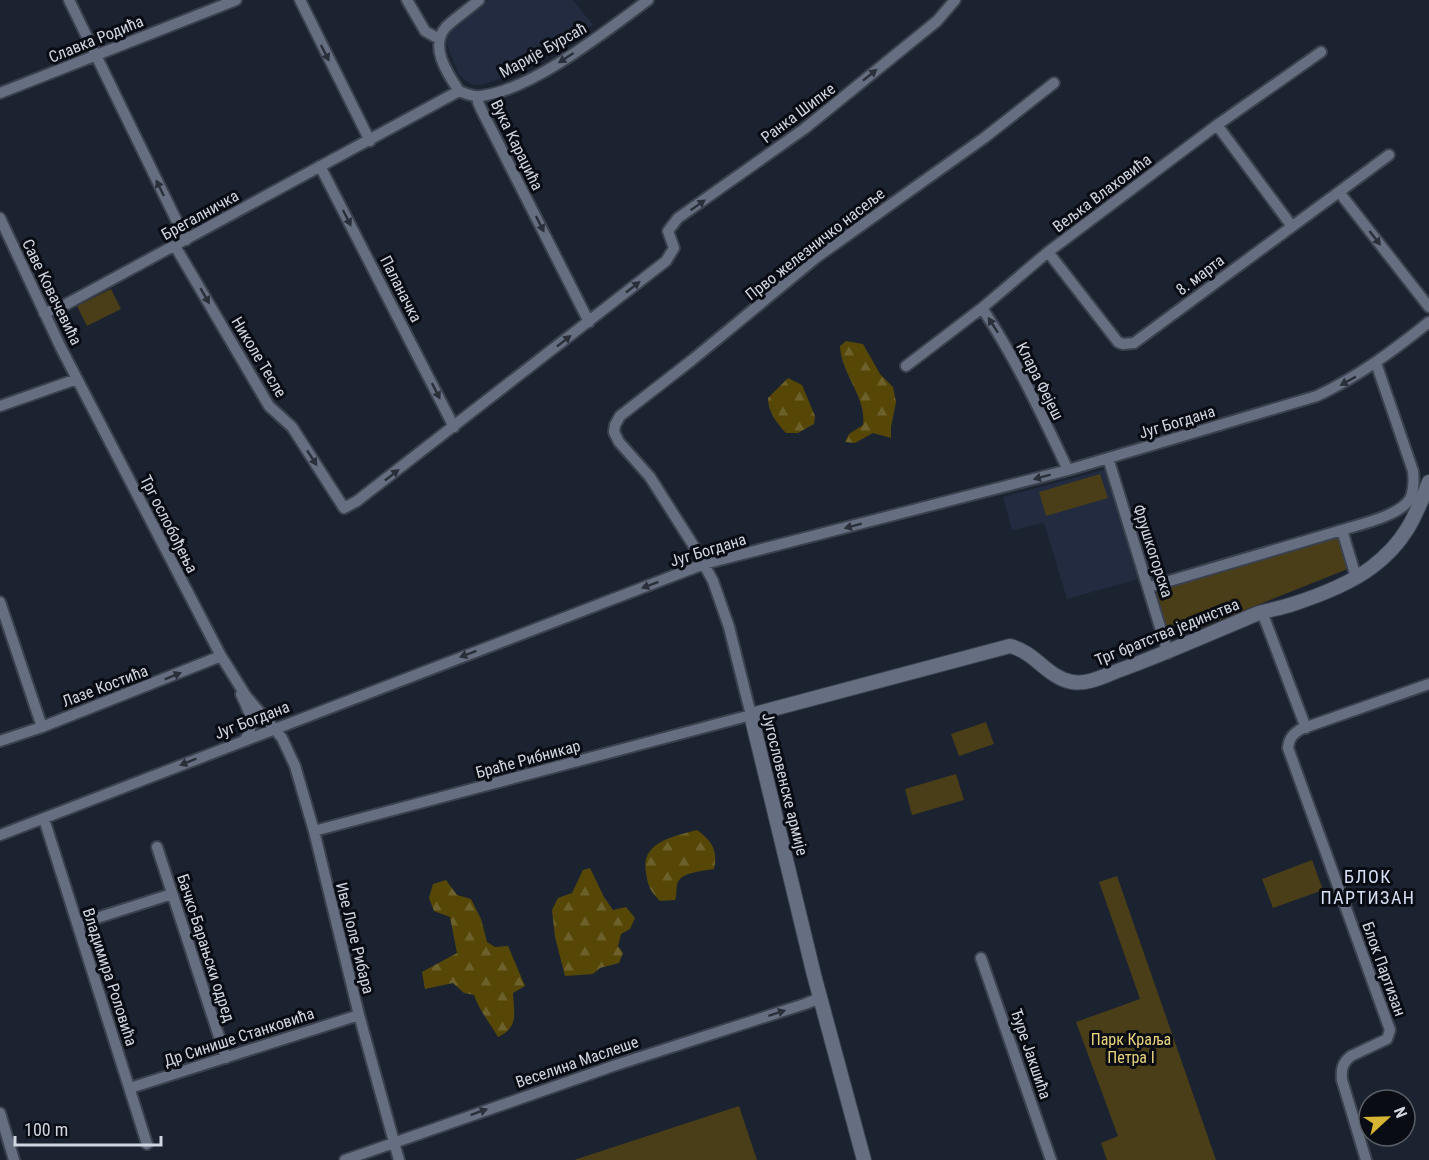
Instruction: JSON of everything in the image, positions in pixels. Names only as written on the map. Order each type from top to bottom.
[{"type":"street","points":[[69,0],[186,240]]},
{"type":"street","name":"Славка Родића","points":[[0,93],[236,0]]},
{"type":"street","points":[[300,0],[370,141]]},
{"type":"street","points":[[407,0],[425,32],[440,39]]},
{"type":"street","points":[[459,91],[440,54],[440,39],[447,26],[479,0]]},
{"type":"street","name":"Марије Бурсаћ","points":[[479,97],[518,85],[558,63],[597,38],[648,0]]},
{"type":"street","name":"Ранка Шипке","points":[[589,322],[666,261],[674,248],[668,231],[678,218],[804,129],[937,21],[955,0]]},
{"type":"street","name":"Вељка Влаховића","points":[[906,366],[982,308],[1048,252],[1216,125],[1321,52]]},
{"type":"street","name":"Прво железничко насеље","points":[[619,441],[614,432],[615,424],[620,416],[825,250],[984,138],[1054,83]]},
{"type":"street","name":"Брегалничка","points":[[44,313],[62,307],[459,91]]},
{"type":"street","name":"Вука Караџића","points":[[459,91],[479,97],[478,102],[481,109],[589,322]]},
{"type":"street","points":[[1216,125],[1291,225]]},
{"type":"street","name":"8. марта","points":[[1048,252],[1119,342],[1129,345],[1389,155]]},
{"type":"street","name":"Паланачка","points":[[320,166],[454,427]]},
{"type":"street","points":[[1339,192],[1429,307]]},
{"type":"street","name":"Саве Ковачевића","points":[[0,218],[77,379]]},
{"type":"street","name":"Николе Тесле","points":[[175,246],[269,406],[292,427],[344,508],[357,501],[454,427]]},
{"type":"street","name":"Клара Фејеш","points":[[982,308],[998,332],[1032,395],[1068,470]]},
{"type":"street","points":[[454,427],[589,322]]},
{"type":"street","name":"Југ Богдана","points":[[0,835],[705,564],[1068,470],[1317,396],[1343,384],[1376,363],[1429,322]]},
{"type":"street","points":[[1149,587],[1342,530],[1394,512],[1402,507],[1410,498],[1414,486],[1413,471],[1376,363]]},
{"type":"street","points":[[0,406],[77,379]]},
{"type":"street","name":"Трг ослобођења","points":[[77,379],[221,656],[237,683],[274,728]]},
{"type":"street","name":"Југословенске армије","points":[[619,441],[650,477],[705,564],[729,627],[820,998],[864,1160]]},
{"type":"street","name":"Фрушкогорска","points":[[1108,458],[1168,652]]},
{"type":"street","name":"Трг братства јединства","points":[[751,715],[1010,646],[1024,651],[1055,675],[1072,682],[1102,677],[1262,612],[1300,602],[1356,577],[1397,545],[1413,523],[1429,482]]},
{"type":"street","points":[[1413,523],[1429,518]]},
{"type":"street","points":[[1342,530],[1356,577]]},
{"type":"street","points":[[0,602],[42,727]]},
{"type":"street","points":[[1262,612],[1306,728],[1429,684]]},
{"type":"street","name":"Лазе Костића","points":[[0,741],[42,727],[221,656]]},
{"type":"street","name":"Трг ослобођења","points":[[237,683],[251,718],[250,733],[245,739]]},
{"type":"street","name":"Браће Рибникар","points":[[314,831],[751,715]]},
{"type":"street","name":"Иве Лоле Рибара","points":[[274,728],[288,748],[296,766],[359,1015],[399,1160]]},
{"type":"street","name":"Блок Партизан","points":[[1306,728],[1295,733],[1288,748],[1390,1030],[1387,1039],[1346,1060],[1341,1072],[1341,1080],[1366,1160]]},
{"type":"street","name":"Владимира Роловића","points":[[44,819],[147,1144]]},
{"type":"street","name":"Бачко-Барањски одред","points":[[157,847],[226,1058]]},
{"type":"street","points":[[78,924],[172,894]]},
{"type":"street","name":"Ђуре Јакшића","points":[[981,958],[1051,1160]]},
{"type":"street","name":"Веселина Маслеше","points":[[345,1160],[605,1068],[820,998]]},
{"type":"street","name":"Др Синише Станковића","points":[[130,1088],[359,1015]]},
{"type":"street","points":[[0,1113],[14,1160]]},
{"type":"shaded area","points":[[488,0],[573,0],[593,25],[501,78],[485,84],[472,85],[459,75],[447,45],[447,38],[450,31]]},
{"type":"shaded area","points":[[1107,469],[1142,578],[1067,599],[1044,523],[1012,530],[1003,497]]},
{"type":"green space","points":[[111,289],[121,309],[87,326],[77,306]]},
{"type":"green space","points":[[846,341],[863,344],[880,374],[893,387],[896,402],[891,438],[873,433],[855,443],[845,442],[849,434],[863,425],[858,395],[841,356],[840,346]]},
{"type":"green space","points":[[788,378],[802,385],[815,416],[814,424],[798,433],[786,433],[773,417],[768,403],[768,398]]},
{"type":"green space","points":[[1100,474],[1108,498],[1046,516],[1039,492]]},
{"type":"green space","points":[[1340,536],[1350,568],[1170,640],[1156,590]]},
{"type":"green space","points":[[986,722],[994,744],[959,756],[951,734]]},
{"type":"green space","points":[[956,774],[964,800],[912,815],[905,789]]},
{"type":"green space","points":[[697,830],[713,846],[714,869],[682,877],[677,885],[675,900],[660,901],[648,881],[646,862],[648,854],[661,842]]},
{"type":"green space","points":[[1312,860],[1323,890],[1273,908],[1262,879]]},
{"type":"green space","points":[[590,868],[613,910],[626,907],[635,918],[630,929],[621,934],[618,946],[623,953],[619,963],[600,968],[593,974],[565,976],[555,937],[552,910],[558,898],[572,893],[583,870]]},
{"type":"green space","name":"Парк Краља Петра I","points":[[1117,876],[1216,1160],[1107,1160],[1101,1143],[1118,1136],[1076,1022],[1140,999],[1099,882]]},
{"type":"green space","points":[[446,880],[457,895],[471,899],[481,919],[487,942],[495,947],[508,946],[525,986],[513,993],[514,1019],[509,1029],[498,1037],[474,995],[464,993],[453,983],[425,989],[422,972],[457,953],[450,917],[434,911],[429,898],[433,884]]},
{"type":"green space","points":[[739,1106],[757,1160],[574,1160]]},
{"type":"district","name":"БЛОК ПАРТИЗАН","points":[[1368,886]]}]
